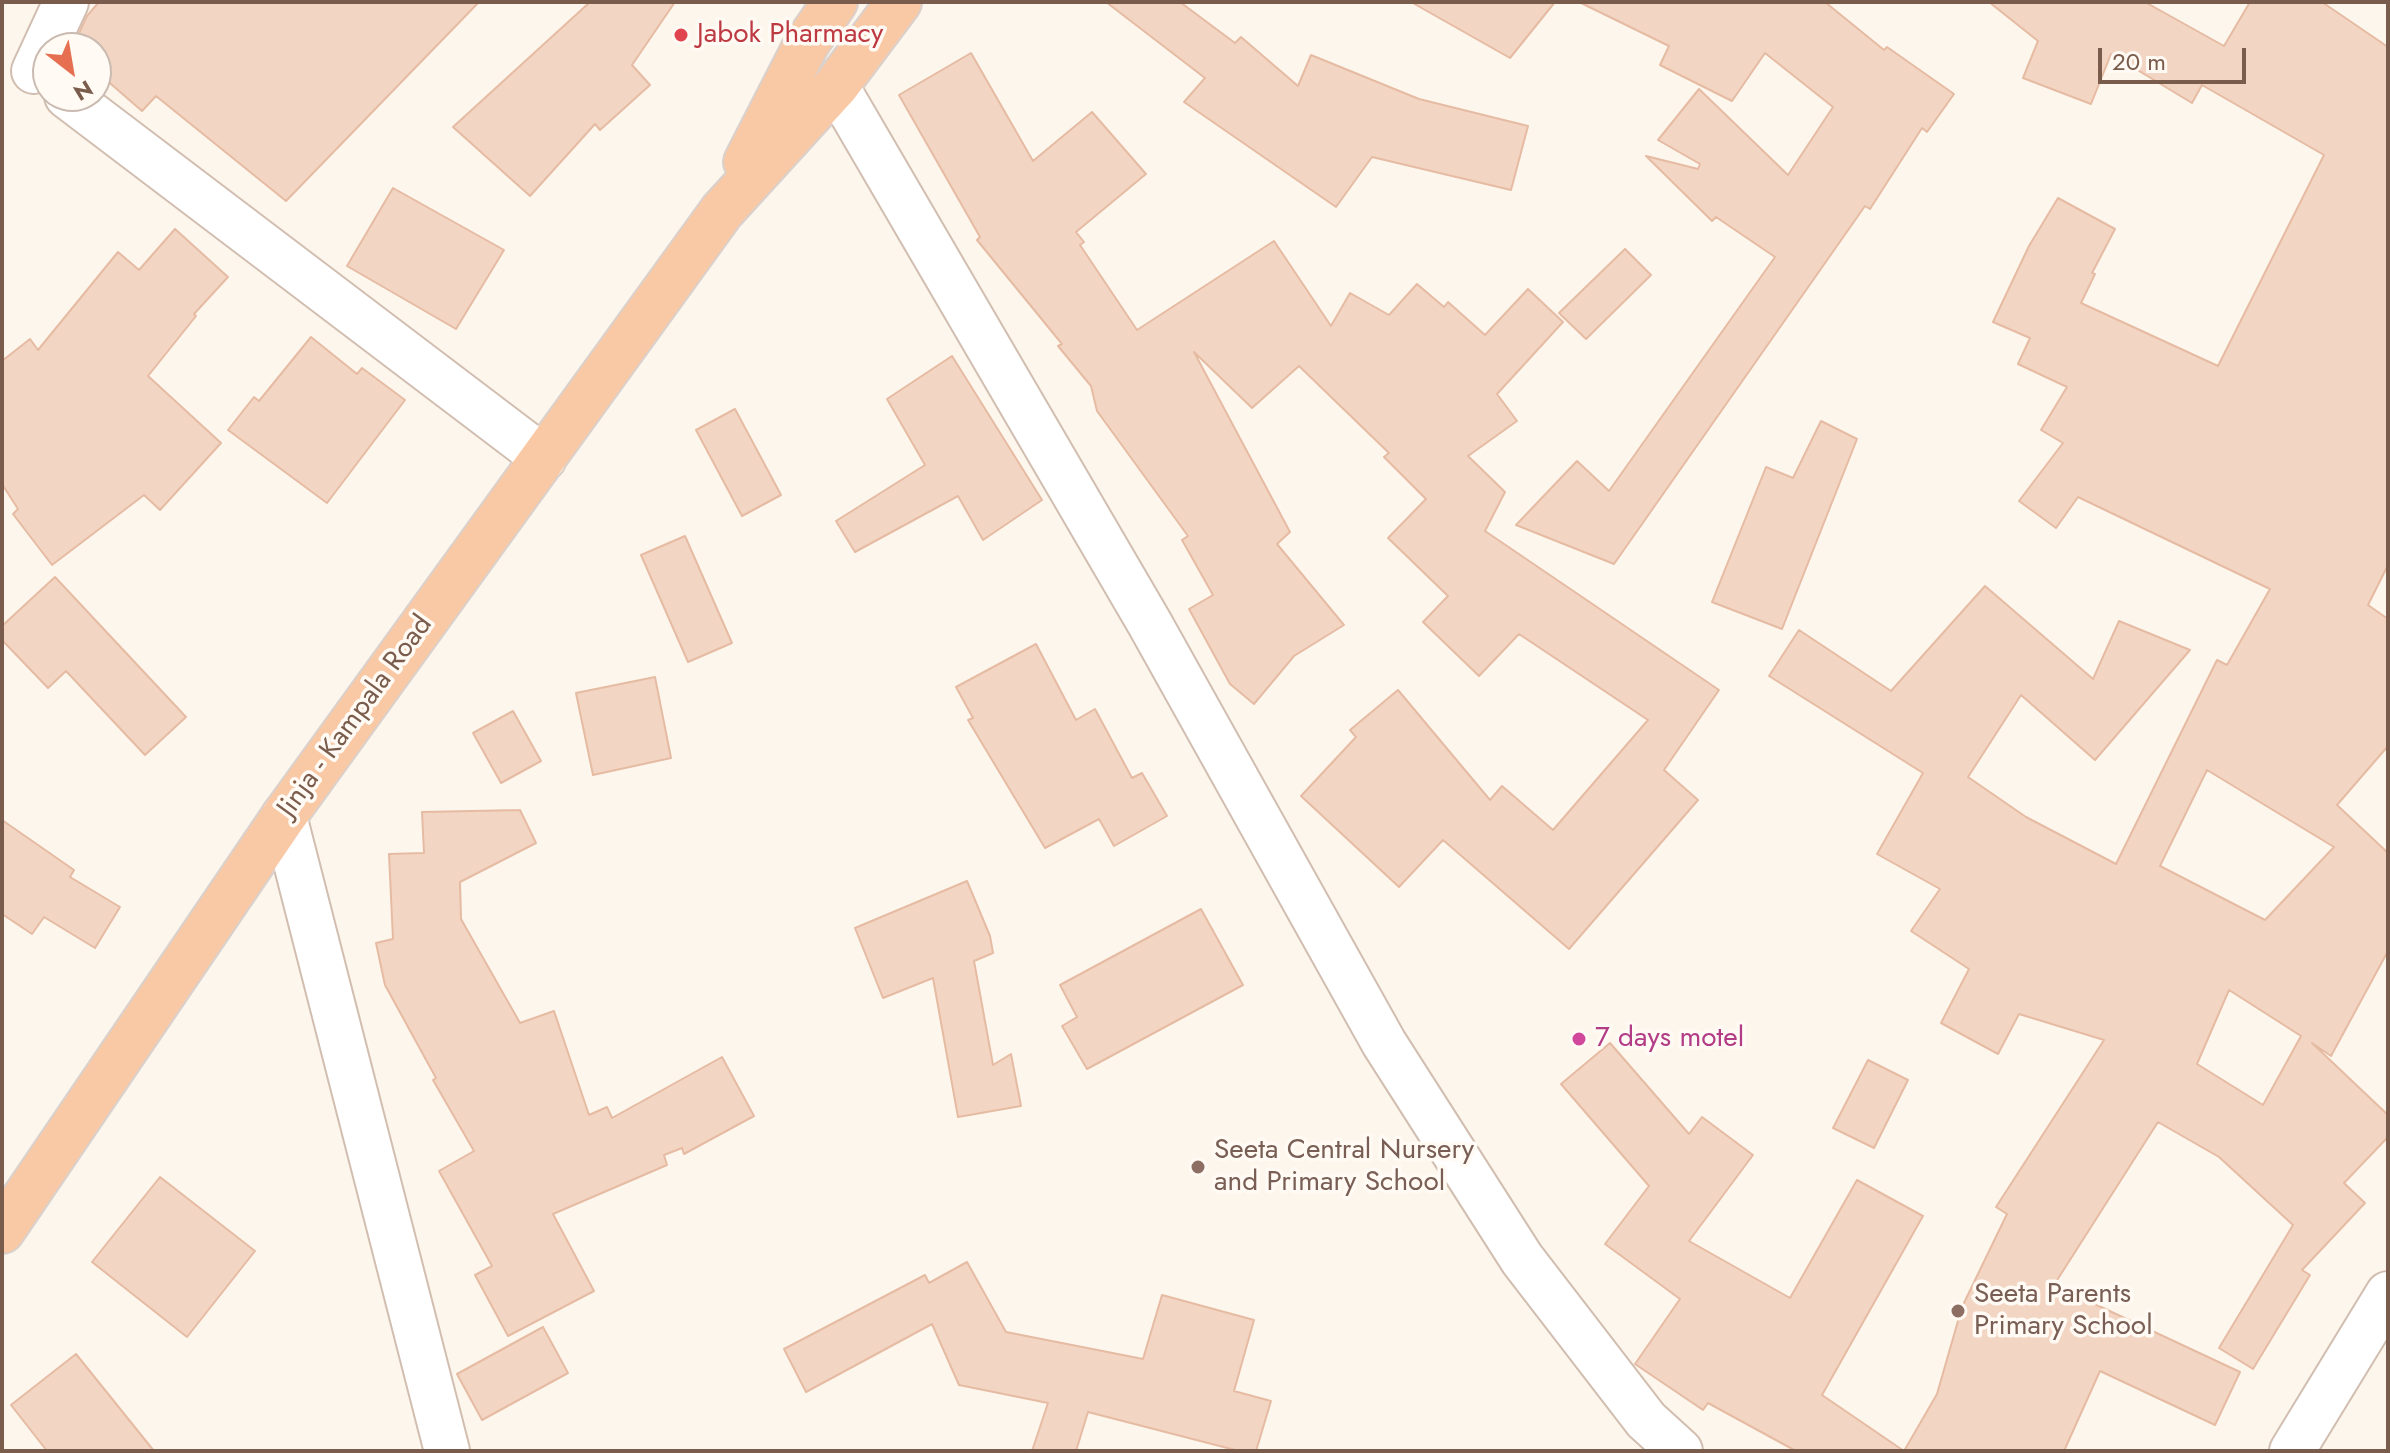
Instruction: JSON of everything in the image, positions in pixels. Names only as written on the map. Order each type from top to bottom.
[{"type":"highway","name":"Jinja - Kampala Road","points":[[722,211],[807,43],[835,2]]},
{"type":"highway","name":"Jinja - Kampala Road","points":[[2,1231],[284,816],[722,211],[836,86],[899,2]]},
{"type":"street","points":[[54,32],[66,2]]},
{"type":"street","points":[[836,86],[1150,624],[1384,1043],[1522,1259],[1646,1420],[1680,1451]]},
{"type":"street","points":[[88,112],[544,458]]},
{"type":"street","points":[[284,816],[447,1451]]},
{"type":"street","points":[[2292,1451],[2388,1294]]},
{"type":"building","points":[[99,2],[479,2],[286,201],[156,96],[142,111],[112,85],[112,32],[80,32],[87,16]]},
{"type":"building","points":[[590,2],[675,2],[632,65],[650,85],[600,130],[595,124],[530,196],[453,127]]},
{"type":"building","points":[[1106,2],[1180,2],[1235,43],[1241,37],[1298,86],[1311,55],[1419,99],[1528,126],[1511,190],[1372,157],[1336,207],[1184,102],[1205,78]]},
{"type":"building","points":[[1411,2],[1555,2],[1510,58]]},
{"type":"building","points":[[1579,2],[1825,2],[1884,50],[1887,47],[1954,94],[1927,132],[1922,128],[1870,209],[1865,206],[1614,564],[1516,525],[1577,461],[1609,491],[1775,257],[1716,217],[1712,221],[1646,156],[1698,169],[1700,164],[1658,140],[1699,89],[1788,175],[1833,107],[1765,53],[1732,101],[1660,65],[1669,46]]},
{"type":"building","points":[[1989,2],[2145,2],[2224,46],[2250,2],[2322,2],[2388,47],[2388,565],[2368,605],[2388,619],[2388,746],[2337,805],[2388,853],[2388,951],[2331,1056],[2312,1043],[2388,1115],[2388,1137],[2344,1183],[2365,1203],[2302,1270],[2310,1275],[2253,1369],[2219,1348],[2293,1225],[2219,1157],[2158,1122],[2054,1285],[2240,1372],[2215,1425],[2100,1371],[2064,1451],[1904,1451],[1937,1394],[1962,1307],[2007,1214],[1996,1207],[2104,1040],[2019,1014],[1998,1054],[1941,1023],[1969,969],[1911,931],[1940,889],[1877,854],[1923,773],[1769,676],[1799,630],[1891,691],[1985,586],[2093,679],[2119,621],[2190,650],[2095,760],[2021,695],[1968,777],[2026,817],[2116,864],[2217,660],[2227,665],[2270,589],[2078,497],[2056,528],[2019,501],[2063,443],[2041,430],[2067,387],[2018,364],[2030,338],[1993,322],[2029,246],[2058,198],[2115,229],[2092,273],[2095,274],[2081,303],[2218,366],[2324,155],[2202,85],[2192,103],[2111,54],[2091,104],[2023,78],[2038,41]],"holes":[[[2207,770],[2334,847],[2265,920],[2160,866]],[[2229,990],[2301,1036],[2263,1105],[2197,1064]]]},
{"type":"building","points":[[971,53],[1033,161],[1092,112],[1146,174],[1076,232],[1084,242],[1080,245],[1137,330],[1274,241],[1331,326],[1350,293],[1389,315],[1417,284],[1444,307],[1448,302],[1485,335],[1528,289],[1563,322],[1497,394],[1517,421],[1468,456],[1505,492],[1485,531],[1719,690],[1664,770],[1698,800],[1569,949],[1443,840],[1399,887],[1301,796],[1356,737],[1350,730],[1398,690],[1490,800],[1502,786],[1553,830],[1648,720],[1519,634],[1479,676],[1423,622],[1448,596],[1388,538],[1426,499],[1384,457],[1389,453],[1299,366],[1252,408],[1194,352],[1290,532],[1277,544],[1344,625],[1294,656],[1254,704],[1230,684],[1189,609],[1213,595],[1182,540],[1188,536],[1097,411],[1091,386],[1058,346],[1062,344],[977,240],[980,237],[899,95]]},
{"type":"building","points":[[393,188],[504,250],[456,329],[347,266]]},
{"type":"building","points":[[175,229],[228,277],[194,314],[196,316],[148,376],[221,443],[160,510],[144,495],[52,565],[13,514],[18,509],[2,484],[2,361],[30,339],[38,350],[118,252],[139,270]]},
{"type":"building","points":[[1625,249],[1651,275],[1586,339],[1559,313]]},
{"type":"building","points":[[311,337],[357,374],[362,368],[405,400],[327,503],[228,430],[254,397],[259,401]]},
{"type":"building","points":[[952,356],[1042,500],[983,540],[958,496],[855,552],[836,521],[925,465],[887,399]]},
{"type":"building","points":[[735,409],[781,495],[742,516],[696,430]]},
{"type":"building","points":[[1821,421],[1857,439],[1782,629],[1712,602],[1766,467],[1793,478]]},
{"type":"building","points":[[685,536],[732,643],[688,662],[641,555]]},
{"type":"building","points":[[55,577],[186,717],[145,755],[66,671],[48,688],[2,640],[2,626]]},
{"type":"building","points":[[1036,644],[1076,720],[1095,709],[1132,778],[1142,773],[1167,816],[1114,846],[1099,819],[1045,848],[968,720],[973,718],[956,687]]},
{"type":"building","points":[[655,677],[671,758],[593,775],[576,693]]},
{"type":"building","points":[[513,711],[541,761],[501,783],[473,733]]},
{"type":"building","points":[[520,810],[536,843],[460,882],[461,919],[520,1023],[554,1011],[589,1115],[607,1107],[612,1118],[722,1057],[754,1116],[684,1154],[682,1148],[664,1155],[667,1165],[553,1214],[594,1291],[508,1336],[475,1275],[492,1266],[439,1171],[474,1151],[433,1080],[436,1078],[385,985],[376,943],[393,939],[389,854],[424,853],[422,812]]},
{"type":"building","points":[[2,820],[74,870],[70,877],[120,907],[95,948],[44,917],[32,934],[2,914]]},
{"type":"building","points":[[967,881],[990,936],[993,953],[974,961],[993,1065],[1011,1054],[1021,1106],[958,1117],[933,978],[883,998],[855,928]]},
{"type":"building","points":[[1201,909],[1243,985],[1087,1069],[1062,1026],[1077,1017],[1060,985]]},
{"type":"building","points":[[1610,1043],[1689,1134],[1702,1117],[1753,1155],[1689,1241],[1790,1298],[1857,1180],[1923,1216],[1822,1395],[1904,1451],[1796,1451],[1708,1403],[1703,1410],[1635,1364],[1680,1299],[1605,1244],[1649,1186],[1561,1084]]},
{"type":"building","points":[[1868,1060],[1908,1080],[1874,1148],[1833,1128]]},
{"type":"building","points":[[160,1177],[255,1251],[187,1337],[92,1262]]},
{"type":"building","points":[[967,1262],[1006,1332],[1143,1359],[1162,1295],[1254,1320],[1234,1391],[1271,1401],[1256,1451],[1239,1451],[1088,1412],[1076,1451],[1032,1451],[1048,1403],[959,1385],[932,1324],[806,1392],[784,1349],[925,1275],[929,1283]]},
{"type":"building","points":[[543,1327],[568,1373],[482,1420],[457,1374]]},
{"type":"building","points":[[76,1354],[154,1451],[47,1451],[11,1405]]},
{"type":"place","name":"Jabok Pharmacy","points":[[681,35]]},
{"type":"place","name":"7 days motel","points":[[1579,1039]]},
{"type":"place","name":"Seeta Central Nursery and Primary School","points":[[1198,1167]]},
{"type":"place","name":"Seeta Parents Primary School","points":[[1958,1311]]}]
